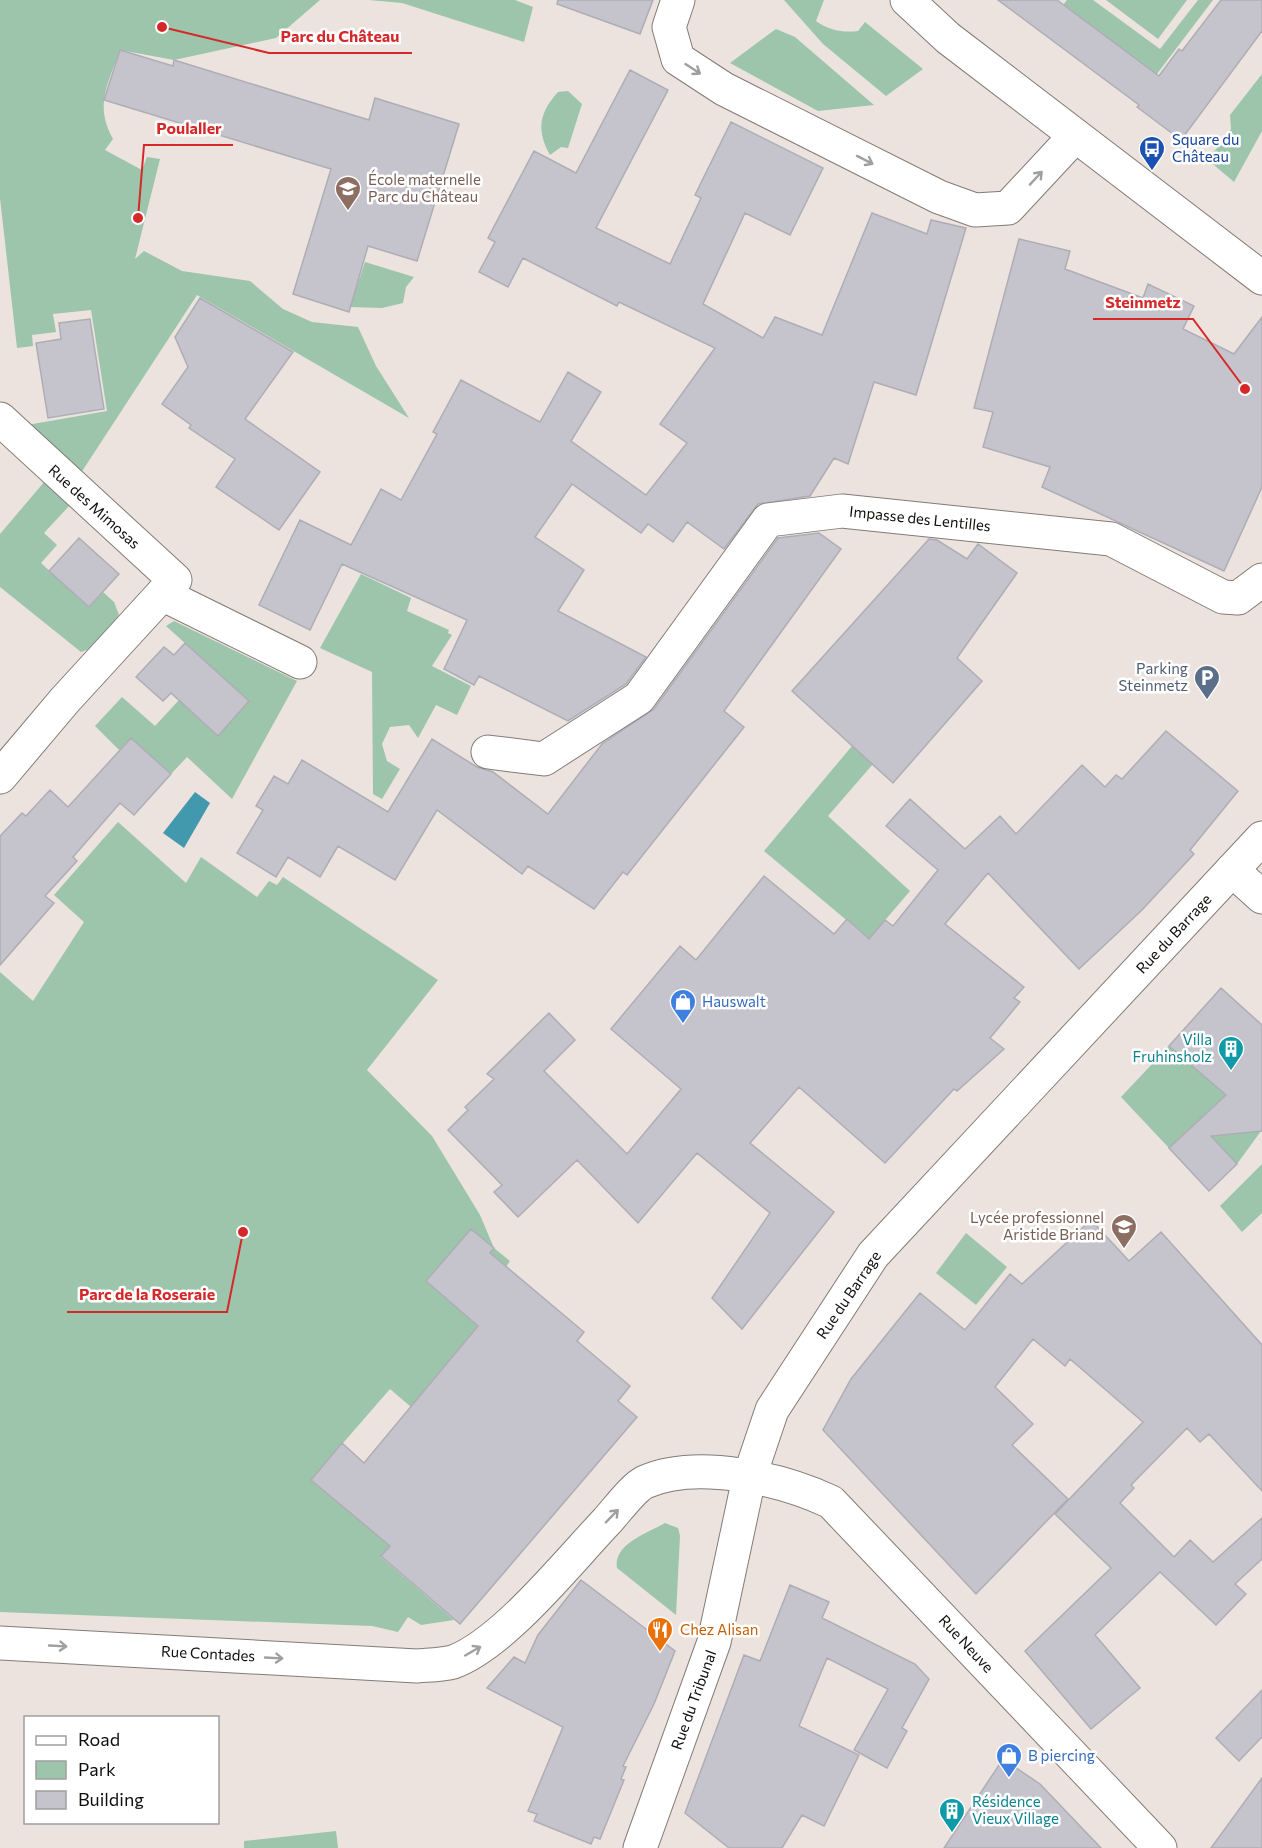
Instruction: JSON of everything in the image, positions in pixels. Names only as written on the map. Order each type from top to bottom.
[{"type":"street","points":[[678,0],[669,27],[678,59],[734,94],[939,197],[975,210],[1008,208],[1075,136]]},
{"type":"street","points":[[907,0],[948,38],[1262,278]]},
{"type":"street","name":"Rue des Mimosas","points":[[0,419],[175,579],[65,700],[0,777]]},
{"type":"street","name":"Impasse des Lentilles","points":[[488,752],[544,759],[639,698],[768,520],[842,511],[1111,539],[1223,597],[1238,598],[1255,588],[1262,580]]},
{"type":"street","points":[[162,594],[300,662]]},
{"type":"street","name":"Rue du Barrage","points":[[749,1478],[772,1410],[873,1255],[1262,837]]},
{"type":"street","points":[[1232,870],[1262,897]]},
{"type":"street","name":"Rue Contades","points":[[0,1644],[417,1666],[451,1662],[475,1651],[503,1630],[644,1482],[694,1471],[749,1478]]},
{"type":"street","name":"Rue du Tribunal","points":[[640,1848],[714,1642],[749,1478]]},
{"type":"street","name":"Rue Neuve","points":[[749,1478],[800,1488],[831,1502],[1160,1848]]},
{"type":"green space","points":[[0,0],[320,0],[276,38],[174,60],[120,50],[105,95],[104,116],[113,139],[105,150],[142,170],[147,157],[160,159],[135,259],[144,251],[182,271],[250,281],[283,309],[312,322],[358,327],[376,366],[409,418],[197,295],[79,476],[27,425],[107,411],[91,310],[53,314],[56,332],[32,335],[33,346],[17,348],[0,198]]},
{"type":"green space","points":[[369,0],[515,0],[533,7],[524,42],[402,3]]},
{"type":"green space","points":[[784,0],[824,0],[816,21],[831,29],[847,32],[858,31],[865,22],[923,69],[886,96],[823,44]]},
{"type":"green space","points":[[1067,0],[1093,0],[1160,49],[1198,0],[1213,0],[1147,87],[1137,60],[1073,12],[1050,22]]},
{"type":"green space","points":[[1106,0],[1187,0],[1158,39]]},
{"type":"green space","points":[[776,29],[795,37],[874,105],[818,111],[730,63]]},
{"type":"green space","points":[[1262,74],[1262,131],[1234,182],[1208,160],[1231,129],[1230,115]]},
{"type":"green space","points":[[568,91],[582,104],[568,148],[561,147],[550,155],[541,130],[543,115],[558,92]]},
{"type":"green space","points":[[365,262],[414,277],[406,287],[403,303],[382,308],[350,307]]},
{"type":"green space","points":[[45,481],[70,505],[44,533],[57,545],[41,563],[89,607],[103,592],[114,602],[119,615],[92,648],[81,652],[0,587],[0,534]]},
{"type":"green space","points":[[361,574],[411,598],[407,611],[449,630],[448,633],[452,635],[432,666],[471,686],[457,715],[436,705],[418,738],[409,725],[390,727],[382,744],[387,761],[400,769],[382,799],[373,794],[372,672],[320,648]]},
{"type":"green space","points":[[174,621],[297,681],[232,799],[187,757],[171,774],[131,738],[119,750],[95,726],[122,697],[155,726],[179,700],[249,701],[166,626]]},
{"type":"green space","points":[[852,746],[873,764],[828,816],[910,891],[869,939],[764,851]]},
{"type":"green space","points":[[118,822],[186,883],[201,857],[257,897],[269,881],[277,885],[283,877],[438,980],[367,1070],[432,1136],[480,1215],[494,1248],[510,1261],[506,1267],[531,1288],[411,1407],[390,1389],[311,1480],[390,1546],[381,1557],[454,1620],[421,1625],[408,1617],[398,1632],[372,1626],[0,1612],[0,972],[33,1001],[84,922],[54,895]]},
{"type":"green space","points":[[1169,1046],[1230,1098],[1250,1132],[1261,1131],[1237,1164],[1197,1122],[1169,1148],[1121,1097]]},
{"type":"green space","points":[[1262,1164],[1262,1213],[1242,1232],[1220,1206]]},
{"type":"green space","points":[[966,1233],[1007,1267],[976,1305],[936,1273]]},
{"type":"green space","points":[[665,1523],[678,1528],[680,1536],[676,1615],[617,1568],[620,1552],[626,1546],[641,1535]]},
{"type":"green space","points":[[336,1831],[338,1848],[244,1848],[244,1841]]},
{"type":"water","points":[[195,792],[210,803],[184,848],[163,833]]},
{"type":"building","points":[[558,0],[653,0],[640,34],[557,4]]},
{"type":"building","points":[[998,0],[1057,0],[1159,76],[1179,49],[1182,51],[1221,0],[1262,0],[1262,31],[1181,140],[1137,107],[1139,105]]},
{"type":"building","points":[[120,50],[173,66],[174,60],[369,120],[375,98],[459,124],[417,261],[368,246],[349,312],[293,294],[331,169],[104,100]]},
{"type":"building","points":[[630,70],[668,90],[596,228],[670,264],[701,198],[695,195],[731,122],[823,168],[790,235],[745,213],[703,304],[763,338],[775,317],[822,335],[872,213],[927,234],[931,220],[966,228],[916,395],[874,382],[848,464],[834,458],[810,496],[758,504],[724,549],[687,522],[673,542],[648,524],[641,533],[572,484],[535,537],[584,570],[558,611],[646,657],[626,684],[568,721],[479,676],[474,685],[444,669],[467,620],[342,564],[310,630],[259,605],[300,520],[351,545],[381,489],[401,500],[437,434],[433,432],[461,380],[540,422],[568,372],[601,392],[571,441],[646,495],[687,443],[660,424],[715,348],[619,302],[617,306],[523,258],[508,287],[479,272],[495,242],[488,238],[534,151],[576,173]]},
{"type":"building","points":[[1019,239],[1070,251],[1065,269],[1143,298],[1148,284],[1194,306],[1183,329],[1234,354],[1262,317],[1262,487],[1224,571],[1042,487],[1050,467],[983,447],[993,412],[974,408]]},
{"type":"building","points":[[200,298],[293,352],[245,419],[320,472],[279,530],[216,487],[235,459],[189,428],[191,425],[162,404],[188,367],[175,337]]},
{"type":"building","points":[[90,319],[104,409],[48,418],[36,343],[61,339],[59,323]]},
{"type":"building","points":[[819,533],[841,549],[724,711],[744,727],[627,875],[623,872],[594,909],[528,866],[522,874],[437,810],[395,880],[338,846],[320,877],[288,857],[276,877],[237,853],[263,810],[256,806],[274,776],[288,784],[302,760],[388,812],[432,739],[477,767],[493,772],[548,814],[602,744],[654,709],[778,538]]},
{"type":"building","points":[[79,538],[119,574],[89,607],[49,571]]},
{"type":"building","points":[[929,539],[937,540],[967,559],[978,544],[1017,573],[957,658],[982,681],[893,783],[792,691]]},
{"type":"building","points":[[185,643],[249,701],[218,736],[171,693],[163,701],[136,677],[164,647],[174,655]]},
{"type":"building","points":[[1166,731],[1238,791],[1190,850],[1194,854],[1142,910],[1079,969],[988,873],[945,924],[1024,987],[1014,998],[1020,1002],[990,1038],[1004,1049],[957,1091],[954,1089],[885,1163],[799,1087],[750,1143],[834,1212],[742,1329],[712,1298],[770,1213],[697,1153],[638,1223],[577,1160],[518,1217],[494,1192],[502,1185],[448,1130],[468,1110],[465,1107],[494,1079],[487,1074],[549,1013],[575,1040],[544,1071],[627,1154],[681,1089],[611,1029],[680,946],[696,960],[764,876],[834,934],[847,919],[869,939],[885,920],[893,926],[938,870],[886,826],[910,799],[965,849],[1000,816],[1016,834],[1082,765],[1105,787],[1116,775],[1122,779]]},
{"type":"building","points":[[131,738],[171,774],[134,815],[120,803],[73,857],[77,861],[45,896],[54,903],[0,965],[0,836],[22,813],[26,816],[50,790],[68,807]]},
{"type":"building","name":"Villa Fruhinsholz","points":[[1221,988],[1262,1025],[1262,1131],[1211,1136],[1237,1164],[1209,1191],[1169,1148],[1226,1095],[1169,1046]]},
{"type":"building","points":[[1091,1220],[1129,1261],[1161,1232],[1262,1345],[1262,1491],[1209,1434],[1200,1442],[1187,1428],[1131,1485],[1134,1488],[1120,1503],[1174,1557],[1190,1540],[1213,1562],[1262,1518],[1262,1559],[1235,1584],[1246,1594],[1216,1625],[1160,1572],[1095,1635],[1140,1688],[1091,1729],[1025,1651],[1111,1568],[1055,1514],[1143,1422],[1070,1359],[1065,1366],[1033,1339],[995,1387],[1033,1424],[1012,1445],[1068,1499],[976,1594],[823,1430],[851,1379],[920,1293],[965,1330],[1010,1274],[1022,1284]]},
{"type":"building","points":[[471,1229],[494,1248],[490,1253],[584,1332],[577,1341],[630,1386],[618,1401],[637,1417],[460,1624],[381,1556],[390,1546],[311,1480],[342,1443],[364,1463],[478,1326],[426,1281]]},
{"type":"building","points":[[581,1580],[675,1651],[654,1704],[623,1766],[626,1767],[621,1779],[624,1780],[600,1839],[594,1837],[591,1844],[534,1821],[537,1814],[528,1811],[563,1727],[487,1688],[514,1657],[525,1663],[538,1635]]},
{"type":"building","points":[[790,1585],[829,1602],[822,1618],[915,1664],[929,1679],[902,1728],[907,1731],[887,1768],[854,1750],[888,1689],[827,1658],[799,1726],[859,1755],[824,1826],[802,1815],[782,1848],[729,1848],[685,1813],[744,1655],[760,1661]]},
{"type":"building","points":[[1262,1690],[1262,1737],[1239,1761],[1216,1738]]},
{"type":"building","points":[[1003,1759],[1040,1784],[1101,1848],[944,1848]]},
{"type":"building","points":[[1262,1778],[1262,1848],[1211,1848]]},
{"type":"place","name":"Parc du Château","points":[[162,27]]},
{"type":"place","name":"Square du Château","points":[[1152,172]]},
{"type":"place","name":"École maternelle Parc du Château","points":[[348,212]]},
{"type":"place","name":"Poulaller","points":[[138,218]]},
{"type":"place","name":"Steinmetz","points":[[1245,389]]},
{"type":"place","name":"Parking Steinmetz","points":[[1207,701]]},
{"type":"place","name":"Hauswalt","points":[[683,1025]]},
{"type":"place","name":"Villa Fruhinsholz","points":[[1231,1072]]},
{"type":"place","name":"Parc de la Roseraie","points":[[243,1232]]},
{"type":"place","name":"Lycée professionnel Aristide Briand","points":[[1124,1250]]},
{"type":"place","name":"Chez Alisan","points":[[660,1653]]},
{"type":"place","name":"B piercing","points":[[1009,1779]]},
{"type":"place","name":"Résidence Vieux Village","points":[[952,1834]]}]
